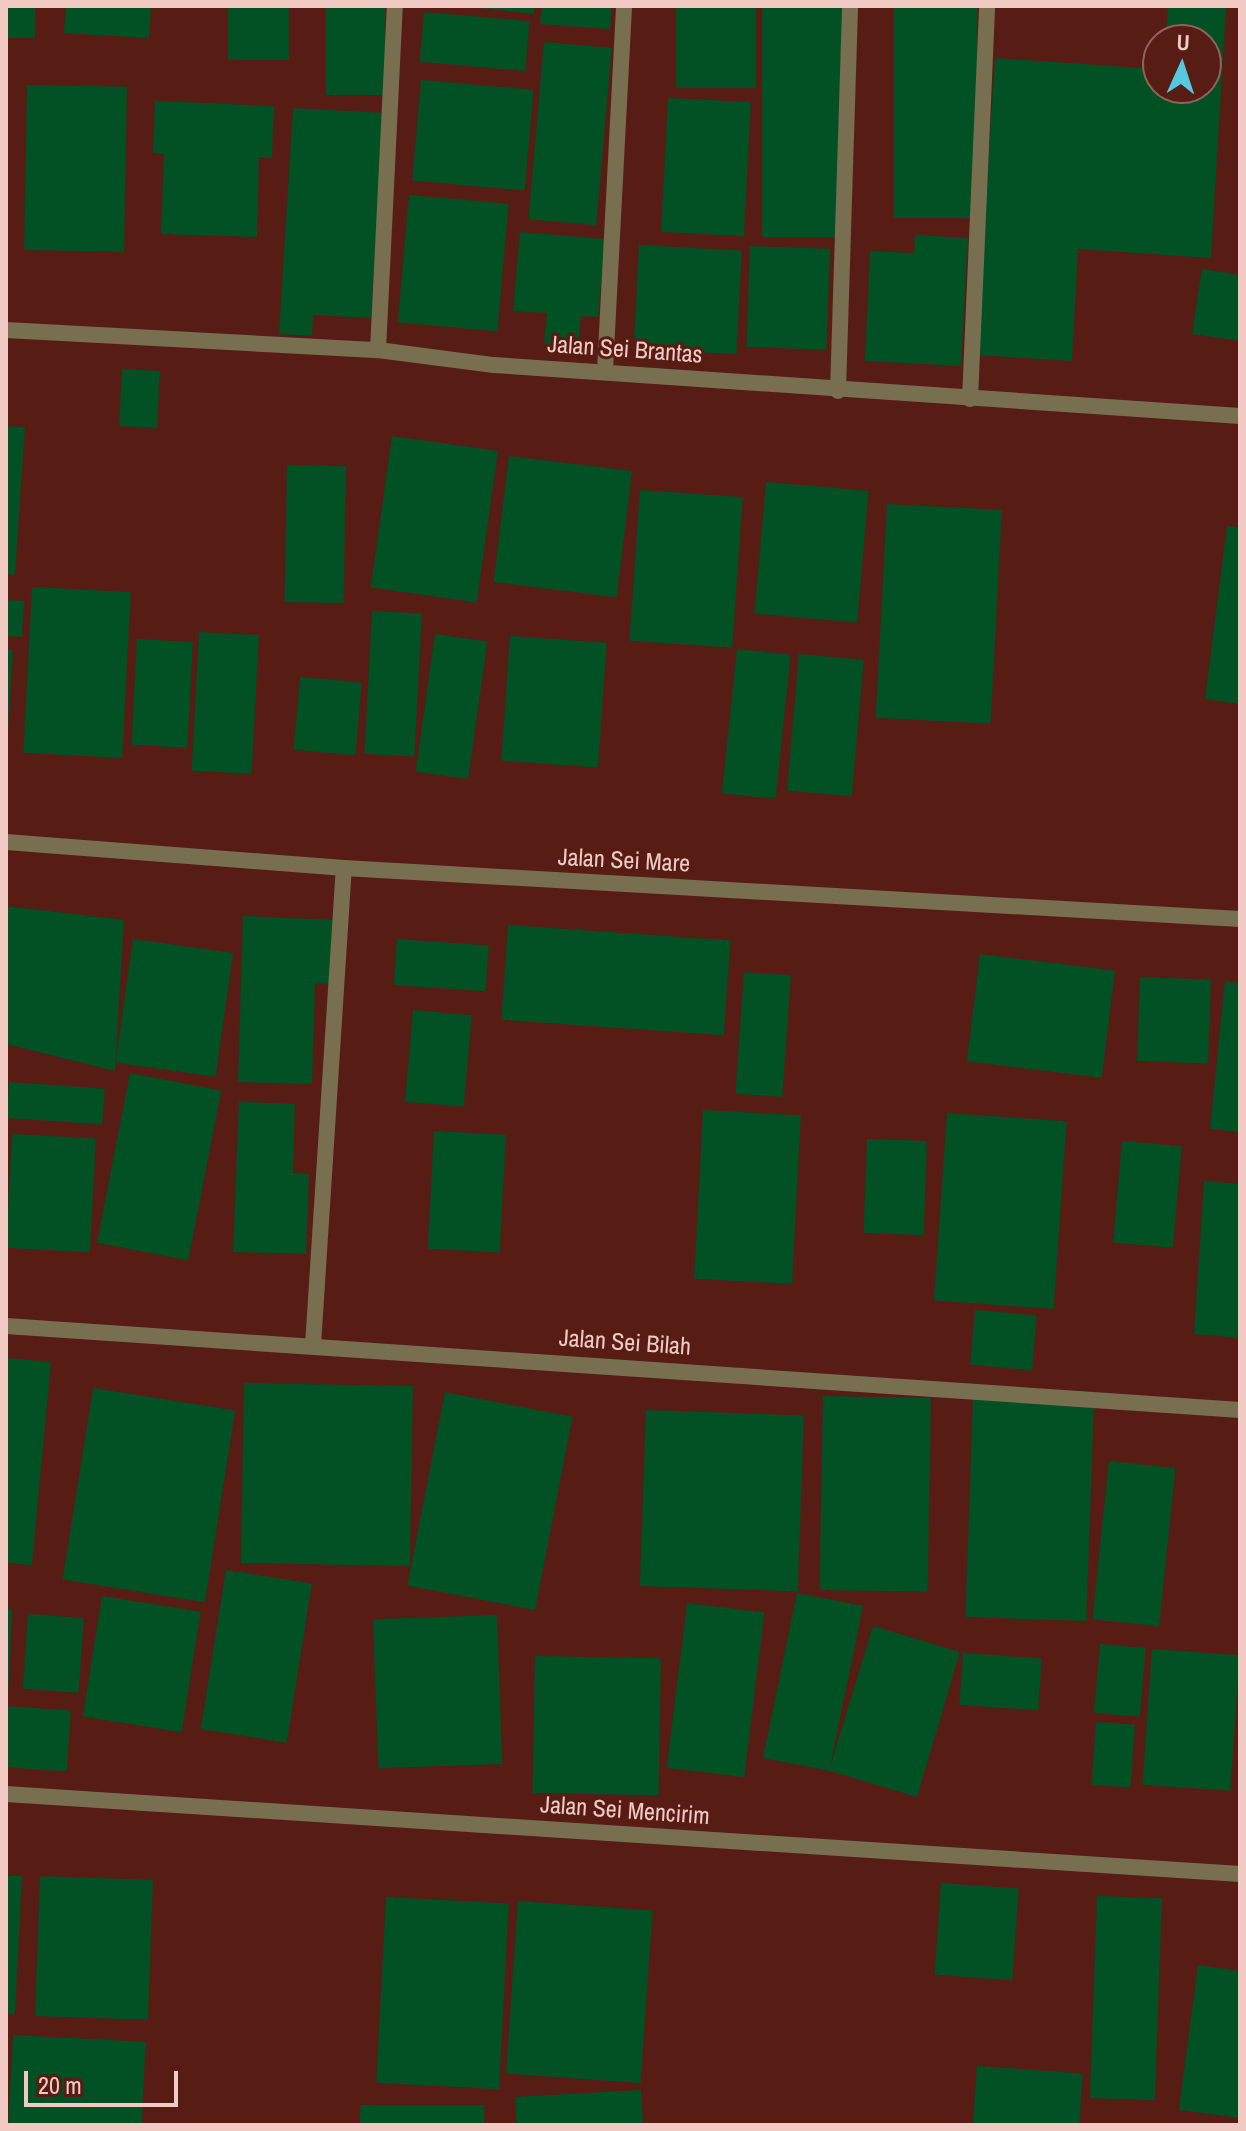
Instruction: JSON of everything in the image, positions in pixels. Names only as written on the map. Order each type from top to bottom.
[{"type":"street","points":[[378,350],[395,6]]},
{"type":"street","points":[[605,370],[624,6]]},
{"type":"street","points":[[838,391],[850,6]]},
{"type":"street","points":[[970,399],[987,6]]},
{"type":"street","name":"Jalan Sei Brantas","points":[[6,330],[378,350],[494,365],[605,370],[838,391],[1240,416]]},
{"type":"street","name":"Jalan Sei Mare","points":[[6,842],[344,868],[1240,919]]},
{"type":"street","points":[[313,1345],[344,868]]},
{"type":"street","name":"Jalan Sei Bilah","points":[[6,1326],[1240,1410]]},
{"type":"street","name":"Jalan Sei Mencirim","points":[[6,1794],[1240,1874]]},
{"type":"building","points":[[6,6],[35,6],[35,38],[6,38]]},
{"type":"building","points":[[66,6],[151,6],[149,38],[64,33]]},
{"type":"building","points":[[228,6],[289,6],[289,60],[228,60]]},
{"type":"building","points":[[326,6],[385,6],[385,95],[326,95]]},
{"type":"building","points":[[462,6],[535,6],[534,14]]},
{"type":"building","points":[[542,6],[612,6],[610,29],[540,24]]},
{"type":"building","points":[[676,6],[756,6],[756,88],[676,88]]},
{"type":"building","points":[[762,6],[842,6],[842,237],[762,237]]},
{"type":"building","points":[[894,6],[977,6],[977,218],[894,218]]},
{"type":"building","points":[[1168,6],[1226,6],[1222,73],[1222,24],[1167,24]]},
{"type":"building","points":[[424,12],[530,21],[525,71],[420,62]]},
{"type":"building","points":[[544,42],[612,48],[596,225],[528,219]]},
{"type":"building","points":[[995,58],[1142,68],[1142,104],[1220,104],[1211,258],[1078,249],[1072,361],[976,355]]},
{"type":"building","points":[[421,80],[534,90],[525,190],[412,181]]},
{"type":"building","points":[[27,85],[127,87],[124,252],[24,250]]},
{"type":"building","points":[[668,98],[751,102],[744,236],[661,232]]},
{"type":"building","points":[[155,101],[274,106],[272,158],[259,157],[257,237],[161,234],[164,154],[153,153]]},
{"type":"building","points":[[293,108],[384,113],[371,318],[313,315],[312,336],[279,334]]},
{"type":"building","points":[[409,195],[509,204],[497,331],[398,323]]},
{"type":"building","points":[[520,232],[605,239],[598,317],[581,316],[578,347],[544,345],[547,313],[513,311]]},
{"type":"building","points":[[915,235],[968,238],[961,366],[865,361],[870,251],[914,253]]},
{"type":"building","points":[[639,245],[742,250],[736,354],[634,349]]},
{"type":"building","points":[[750,246],[830,249],[826,350],[746,347]]},
{"type":"building","points":[[1202,269],[1240,275],[1240,341],[1192,334]]},
{"type":"building","points":[[122,369],[160,371],[157,428],[119,426]]},
{"type":"building","points":[[6,426],[25,427],[15,575],[6,574]]},
{"type":"building","points":[[392,436],[498,451],[477,602],[371,588]]},
{"type":"building","points":[[509,456],[632,471],[617,597],[494,582]]},
{"type":"building","points":[[287,465],[346,466],[344,603],[285,602]]},
{"type":"building","points":[[766,482],[869,491],[857,622],[754,613]]},
{"type":"building","points":[[640,490],[743,497],[732,648],[629,641]]},
{"type":"building","points":[[887,504],[1002,510],[991,724],[876,718]]},
{"type":"building","points":[[1227,526],[1240,528],[1240,704],[1205,699]]},
{"type":"building","points":[[32,587],[131,592],[122,758],[23,753]]},
{"type":"building","points":[[6,600],[24,601],[22,637],[6,636]]},
{"type":"building","points":[[372,611],[422,614],[414,756],[365,754]]},
{"type":"building","points":[[199,632],[259,635],[252,774],[192,771]]},
{"type":"building","points":[[435,634],[487,641],[468,779],[416,772]]},
{"type":"building","points":[[510,636],[607,643],[598,767],[501,761]]},
{"type":"building","points":[[137,639],[193,642],[187,748],[131,745]]},
{"type":"building","points":[[6,649],[13,650],[8,735],[6,735]]},
{"type":"building","points":[[737,649],[791,655],[776,799],[722,793]]},
{"type":"building","points":[[799,654],[864,660],[852,796],[787,790]]},
{"type":"building","points":[[300,677],[362,682],[355,755],[294,750]]},
{"type":"building","points":[[6,906],[124,920],[115,1071],[6,1044]]},
{"type":"building","points":[[243,916],[334,920],[332,984],[315,983],[312,1084],[238,1082]]},
{"type":"building","points":[[508,925],[730,941],[724,1035],[501,1020]]},
{"type":"building","points":[[133,939],[233,953],[216,1077],[116,1063]]},
{"type":"building","points":[[397,939],[489,945],[486,991],[394,985]]},
{"type":"building","points":[[980,954],[1115,971],[1102,1078],[967,1061]]},
{"type":"building","points":[[744,972],[791,975],[782,1097],[735,1094]]},
{"type":"building","points":[[1140,977],[1211,979],[1208,1063],[1137,1061]]},
{"type":"building","points":[[1225,981],[1240,983],[1240,1132],[1210,1129]]},
{"type":"building","points":[[413,1010],[472,1015],[464,1107],[405,1102]]},
{"type":"building","points":[[130,1073],[221,1091],[188,1261],[97,1243]]},
{"type":"building","points":[[9,1082],[105,1089],[102,1125],[6,1118]]},
{"type":"building","points":[[239,1102],[295,1104],[293,1173],[309,1174],[306,1254],[233,1252]]},
{"type":"building","points":[[703,1110],[801,1115],[792,1284],[694,1279]]},
{"type":"building","points":[[947,1113],[1067,1121],[1054,1309],[934,1301]]},
{"type":"building","points":[[434,1131],[506,1135],[500,1253],[428,1249]]},
{"type":"building","points":[[12,1134],[96,1138],[90,1252],[6,1248]]},
{"type":"building","points":[[867,1139],[927,1141],[924,1235],[864,1233]]},
{"type":"building","points":[[1122,1141],[1182,1146],[1173,1248],[1113,1243]]},
{"type":"building","points":[[1204,1181],[1240,1184],[1240,1338],[1194,1334]]},
{"type":"building","points":[[975,1310],[1037,1315],[1032,1370],[970,1365]]},
{"type":"building","points":[[6,1358],[51,1362],[32,1565],[6,1563]]},
{"type":"building","points":[[244,1383],[413,1386],[410,1566],[241,1563]]},
{"type":"building","points":[[93,1388],[235,1411],[205,1602],[63,1580]]},
{"type":"building","points":[[445,1392],[573,1417],[535,1610],[407,1585]]},
{"type":"building","points":[[823,1396],[931,1398],[928,1592],[820,1590]]},
{"type":"building","points":[[973,1399],[1094,1403],[1086,1621],[965,1617]]},
{"type":"building","points":[[646,1410],[804,1416],[798,1591],[640,1586]]},
{"type":"building","points":[[1109,1461],[1176,1468],[1159,1626],[1092,1619]]},
{"type":"building","points":[[226,1570],[312,1584],[287,1743],[201,1729]]},
{"type":"building","points":[[797,1593],[863,1606],[830,1767],[873,1626],[960,1652],[917,1797],[830,1771],[763,1758]]},
{"type":"building","points":[[102,1596],[201,1612],[182,1732],[83,1716]]},
{"type":"building","points":[[687,1603],[764,1613],[744,1777],[667,1768]]},
{"type":"building","points":[[6,1608],[12,1609],[9,1687],[6,1687]]},
{"type":"building","points":[[28,1614],[84,1618],[79,1693],[23,1689]]},
{"type":"building","points":[[497,1615],[502,1764],[378,1768],[373,1619]]},
{"type":"building","points":[[1100,1644],[1146,1648],[1140,1717],[1094,1713]]},
{"type":"building","points":[[1152,1649],[1240,1655],[1230,1791],[1143,1785]]},
{"type":"building","points":[[963,1653],[1042,1659],[1038,1710],[959,1705]]},
{"type":"building","points":[[535,1656],[661,1658],[659,1795],[533,1793]]},
{"type":"building","points":[[6,1706],[71,1711],[67,1771],[6,1767]]},
{"type":"building","points":[[1096,1722],[1135,1725],[1131,1788],[1092,1785]]},
{"type":"building","points":[[6,1876],[22,1876],[15,2014],[6,2014]]},
{"type":"building","points":[[40,1876],[153,1880],[148,2020],[35,2016]]},
{"type":"building","points":[[941,1883],[1019,1888],[1012,1980],[935,1975]]},
{"type":"building","points":[[1097,1896],[1162,1898],[1155,2100],[1090,2098]]},
{"type":"building","points":[[386,1897],[509,1903],[499,2089],[376,2083]]},
{"type":"building","points":[[518,1901],[653,1910],[641,2083],[506,2074]]},
{"type":"building","points":[[1198,1965],[1240,1971],[1240,2118],[1179,2110]]},
{"type":"building","points":[[13,2035],[146,2042],[141,2125],[8,2125]]},
{"type":"building","points":[[977,2066],[1083,2073],[1079,2125],[973,2123]]},
{"type":"building","points":[[641,2090],[643,2125],[517,2125],[515,2097]]},
{"type":"building","points":[[360,2105],[484,2105],[484,2125],[360,2125]]}]
